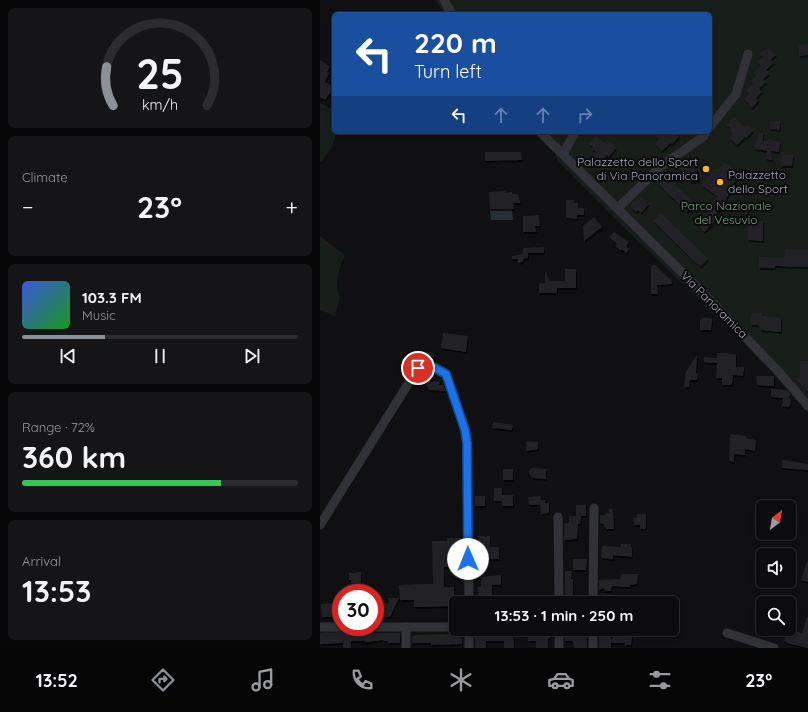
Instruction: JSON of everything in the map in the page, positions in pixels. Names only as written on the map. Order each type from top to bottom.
[{"type":"street","points":[[444,0],[451,12]]},
{"type":"street","points":[[712,124],[736,94],[748,54]]},
{"type":"street","name":"Via Panoramica","points":[[542,134],[710,300],[777,370],[808,406]]},
{"type":"street","points":[[563,154],[574,134]]},
{"type":"street","points":[[618,208],[660,167],[705,134]]},
{"type":"street","points":[[320,525],[418,368],[433,367],[440,370],[446,374],[465,430],[467,443],[469,596]]},
{"type":"street","points":[[593,596],[594,508]]},
{"type":"street","points":[[558,517],[559,596]]},
{"type":"street","points":[[320,627],[332,627]]},
{"type":"street","points":[[384,627],[449,627]]},
{"type":"street","points":[[406,627],[406,648]]},
{"type":"street","points":[[727,633],[774,648]]},
{"type":"street","points":[[469,636],[469,648]]},
{"type":"street","points":[[559,636],[559,648]]},
{"type":"street","points":[[593,636],[593,648]]},
{"type":"green space","name":"Parco Nazionale del Vesuvio","points":[[436,0],[808,0],[808,411],[739,338],[558,161],[555,153],[535,134],[712,134],[712,12],[443,12]]},
{"type":"green space","points":[[320,103],[332,109],[332,134],[336,134],[331,149],[320,162]]},
{"type":"green space","points":[[320,236],[345,255],[337,279],[337,290],[340,296],[335,316],[320,310]]},
{"type":"shaded area","points":[[512,209],[513,220],[491,220],[490,210]]},
{"type":"building","points":[[808,44],[808,55],[799,56],[799,45]]},
{"type":"building","points":[[767,47],[776,55],[770,60],[773,63],[766,70],[769,74],[763,79],[766,82],[759,89],[762,92],[756,98],[759,100],[752,108],[744,99],[749,94],[746,91],[753,84],[750,81],[756,76],[753,73],[761,66],[757,62],[763,57],[760,54]]},
{"type":"building","points":[[320,60],[330,67],[327,72],[329,73],[325,82],[332,86],[332,90],[325,100],[320,97]]},
{"type":"building","points":[[734,117],[744,127],[747,125],[753,131],[737,145],[729,138],[733,134],[727,125]]},
{"type":"building","points":[[770,121],[780,121],[780,130],[770,129]]},
{"type":"building","points":[[759,133],[763,133],[763,141],[768,141],[768,139],[771,139],[771,141],[780,142],[779,152],[771,151],[772,160],[766,159],[767,151],[754,149]]},
{"type":"building","points":[[656,134],[676,134],[679,137],[662,151],[655,144],[659,139],[655,136]]},
{"type":"building","points":[[596,136],[607,145],[609,142],[616,148],[609,157],[607,155],[600,163],[592,157],[596,152],[589,144]]},
{"type":"building","points":[[485,152],[521,152],[522,160],[485,161]]},
{"type":"building","points":[[782,154],[793,155],[792,166],[781,166]]},
{"type":"building","points":[[682,159],[684,160],[682,162],[688,168],[694,169],[698,174],[699,181],[691,182],[674,164]]},
{"type":"building","name":"Palazzetto dello Sport","points":[[725,162],[740,175],[732,186],[723,207],[713,217],[716,221],[704,232],[696,224],[708,213],[704,210],[718,197],[702,185],[714,169],[719,169]]},
{"type":"building","points":[[664,174],[695,204],[687,212],[656,182]]},
{"type":"building","points":[[505,191],[505,193],[512,192],[513,194],[518,194],[520,203],[513,203],[514,209],[490,209],[489,192]]},
{"type":"building","points":[[641,197],[649,204],[641,213],[638,210],[636,212],[631,207],[632,202],[637,201]]},
{"type":"building","points":[[566,200],[574,200],[574,203],[578,203],[578,208],[584,208],[584,215],[577,215],[577,219],[566,218]]},
{"type":"building","points":[[661,213],[708,259],[700,267],[653,221]]},
{"type":"building","points":[[539,215],[540,226],[535,226],[536,232],[523,232],[523,216]]},
{"type":"building","points":[[594,217],[602,227],[584,241],[583,226]]},
{"type":"building","points":[[748,221],[763,221],[763,241],[748,240]]},
{"type":"building","points":[[614,232],[629,242],[626,246],[629,249],[626,253],[615,246],[617,244],[609,237]]},
{"type":"building","points":[[544,247],[544,253],[528,253],[528,258],[523,259],[523,262],[518,263],[518,259],[512,259],[512,256],[523,254],[523,248]]},
{"type":"building","points":[[785,249],[808,250],[808,267],[775,266],[775,268],[759,268],[759,257],[784,258]]},
{"type":"building","points":[[655,265],[671,280],[672,284],[657,285],[658,294],[651,294],[651,266]]},
{"type":"building","points":[[565,269],[576,269],[576,288],[557,288],[557,293],[539,293],[539,283],[545,283],[545,271],[550,281],[565,281]]},
{"type":"building","points":[[753,313],[762,313],[762,316],[781,318],[781,332],[761,330],[759,325],[751,325],[751,317]]},
{"type":"building","points":[[702,318],[712,319],[711,330],[700,330],[700,320]]},
{"type":"building","points":[[443,333],[468,336],[466,352],[441,348]]},
{"type":"building","points":[[419,351],[434,353],[433,362],[417,362]]},
{"type":"building","points":[[717,353],[736,354],[736,367],[744,367],[743,376],[733,375],[731,385],[722,385],[722,378],[716,378],[717,363],[704,362],[704,357],[717,358]]},
{"type":"building","points":[[697,355],[697,380],[690,380],[689,387],[684,387],[686,372]]},
{"type":"building","points":[[800,361],[808,361],[808,392],[794,378],[800,378]]},
{"type":"building","points":[[756,376],[774,376],[774,386],[757,385]]},
{"type":"building","points":[[429,378],[431,382],[440,381],[439,385],[443,385],[446,391],[429,390],[424,380]]},
{"type":"building","points":[[771,389],[787,390],[790,394],[789,398],[791,398],[790,406],[782,406],[783,398],[771,397]]},
{"type":"building","points":[[493,422],[513,425],[512,430],[492,428]]},
{"type":"building","points":[[730,434],[746,436],[746,438],[756,440],[755,451],[745,449],[745,455],[734,454],[734,462],[729,461]]},
{"type":"building","points":[[527,441],[538,442],[538,449],[526,451]]},
{"type":"building","points":[[782,460],[808,464],[808,470],[782,468]]},
{"type":"building","points":[[503,469],[513,469],[513,480],[503,480]]},
{"type":"building","points":[[530,469],[546,469],[546,479],[532,478],[529,473]]},
{"type":"building","points":[[494,488],[502,488],[502,495],[513,495],[513,506],[502,506],[502,501],[494,501]]},
{"type":"building","points":[[475,496],[485,496],[485,506],[475,506]]},
{"type":"building","points":[[541,496],[541,500],[545,500],[545,503],[549,503],[549,513],[541,514],[540,505],[529,505],[528,497]]},
{"type":"building","points":[[576,505],[586,505],[586,516],[581,516],[580,524],[578,524],[577,538],[564,540],[564,523],[569,523],[569,516],[576,516]]},
{"type":"building","points":[[609,509],[613,509],[614,529],[606,529],[606,527],[604,528],[604,524],[600,523],[600,515],[609,513]]},
{"type":"building","points":[[637,514],[646,514],[646,529],[640,529],[640,525],[634,525],[634,518],[637,518]]},
{"type":"building","points":[[478,536],[490,536],[490,547],[499,547],[499,559],[478,560]]},
{"type":"building","points":[[447,538],[462,538],[462,564],[458,566],[444,567],[444,587],[454,587],[454,596],[449,596],[449,606],[414,607],[414,600],[400,600],[399,585],[433,584],[432,541],[447,541]]},
{"type":"building","points":[[621,544],[631,544],[632,557],[613,555],[613,559],[601,558],[602,546],[621,547]]},
{"type":"building","points":[[573,559],[587,559],[586,570],[573,570]]},
{"type":"building","points":[[808,562],[808,582],[801,580]]},
{"type":"building","points":[[565,571],[572,571],[571,579],[573,579],[573,596],[565,596]]},
{"type":"building","points":[[361,572],[361,583],[351,583],[351,580],[349,580],[349,573]]},
{"type":"building","points":[[621,574],[638,574],[637,584],[630,585],[630,587],[612,586],[611,591],[606,591],[603,588],[599,590],[599,580],[620,579]]},
{"type":"building","points":[[501,575],[501,585],[492,585],[492,596],[479,596],[478,587],[481,587],[481,577]]},
{"type":"building","points":[[388,598],[399,598],[390,617],[384,617],[384,603],[389,603]]},
{"type":"building","points":[[332,603],[332,617],[322,617],[321,604]]},
{"type":"building","points":[[807,617],[808,648],[784,641],[786,636],[796,636],[796,631],[802,633]]},
{"type":"building","points":[[332,632],[332,636],[384,636],[384,633],[400,633],[400,643],[388,643],[388,641],[383,640],[365,642],[351,641],[351,648],[343,648],[343,643],[320,644],[320,633]]},
{"type":"building","points":[[449,634],[449,636],[461,636],[462,644],[431,645],[431,643],[412,643],[412,636]]},
{"type":"building","points":[[475,636],[513,636],[514,648],[504,648],[504,641],[486,641],[486,648],[475,648]]},
{"type":"building","points":[[528,636],[551,636],[548,638],[548,648],[536,648],[536,641],[528,641]]},
{"type":"building","points":[[565,636],[586,636],[587,648],[574,648],[573,641],[565,641]]},
{"type":"building","points":[[599,636],[611,636],[611,640],[614,636],[632,636],[631,645],[625,645],[625,643],[611,643],[611,648],[599,648]]},
{"type":"place","name":"Palazzetto dello Sport di Via Panoramica","points":[[706,169]]},
{"type":"place","name":"Palazzetto dello Sport","points":[[720,182]]},
{"type":"route","points":[[418,368],[433,367],[446,374],[465,430],[467,443],[468,559]]}]
